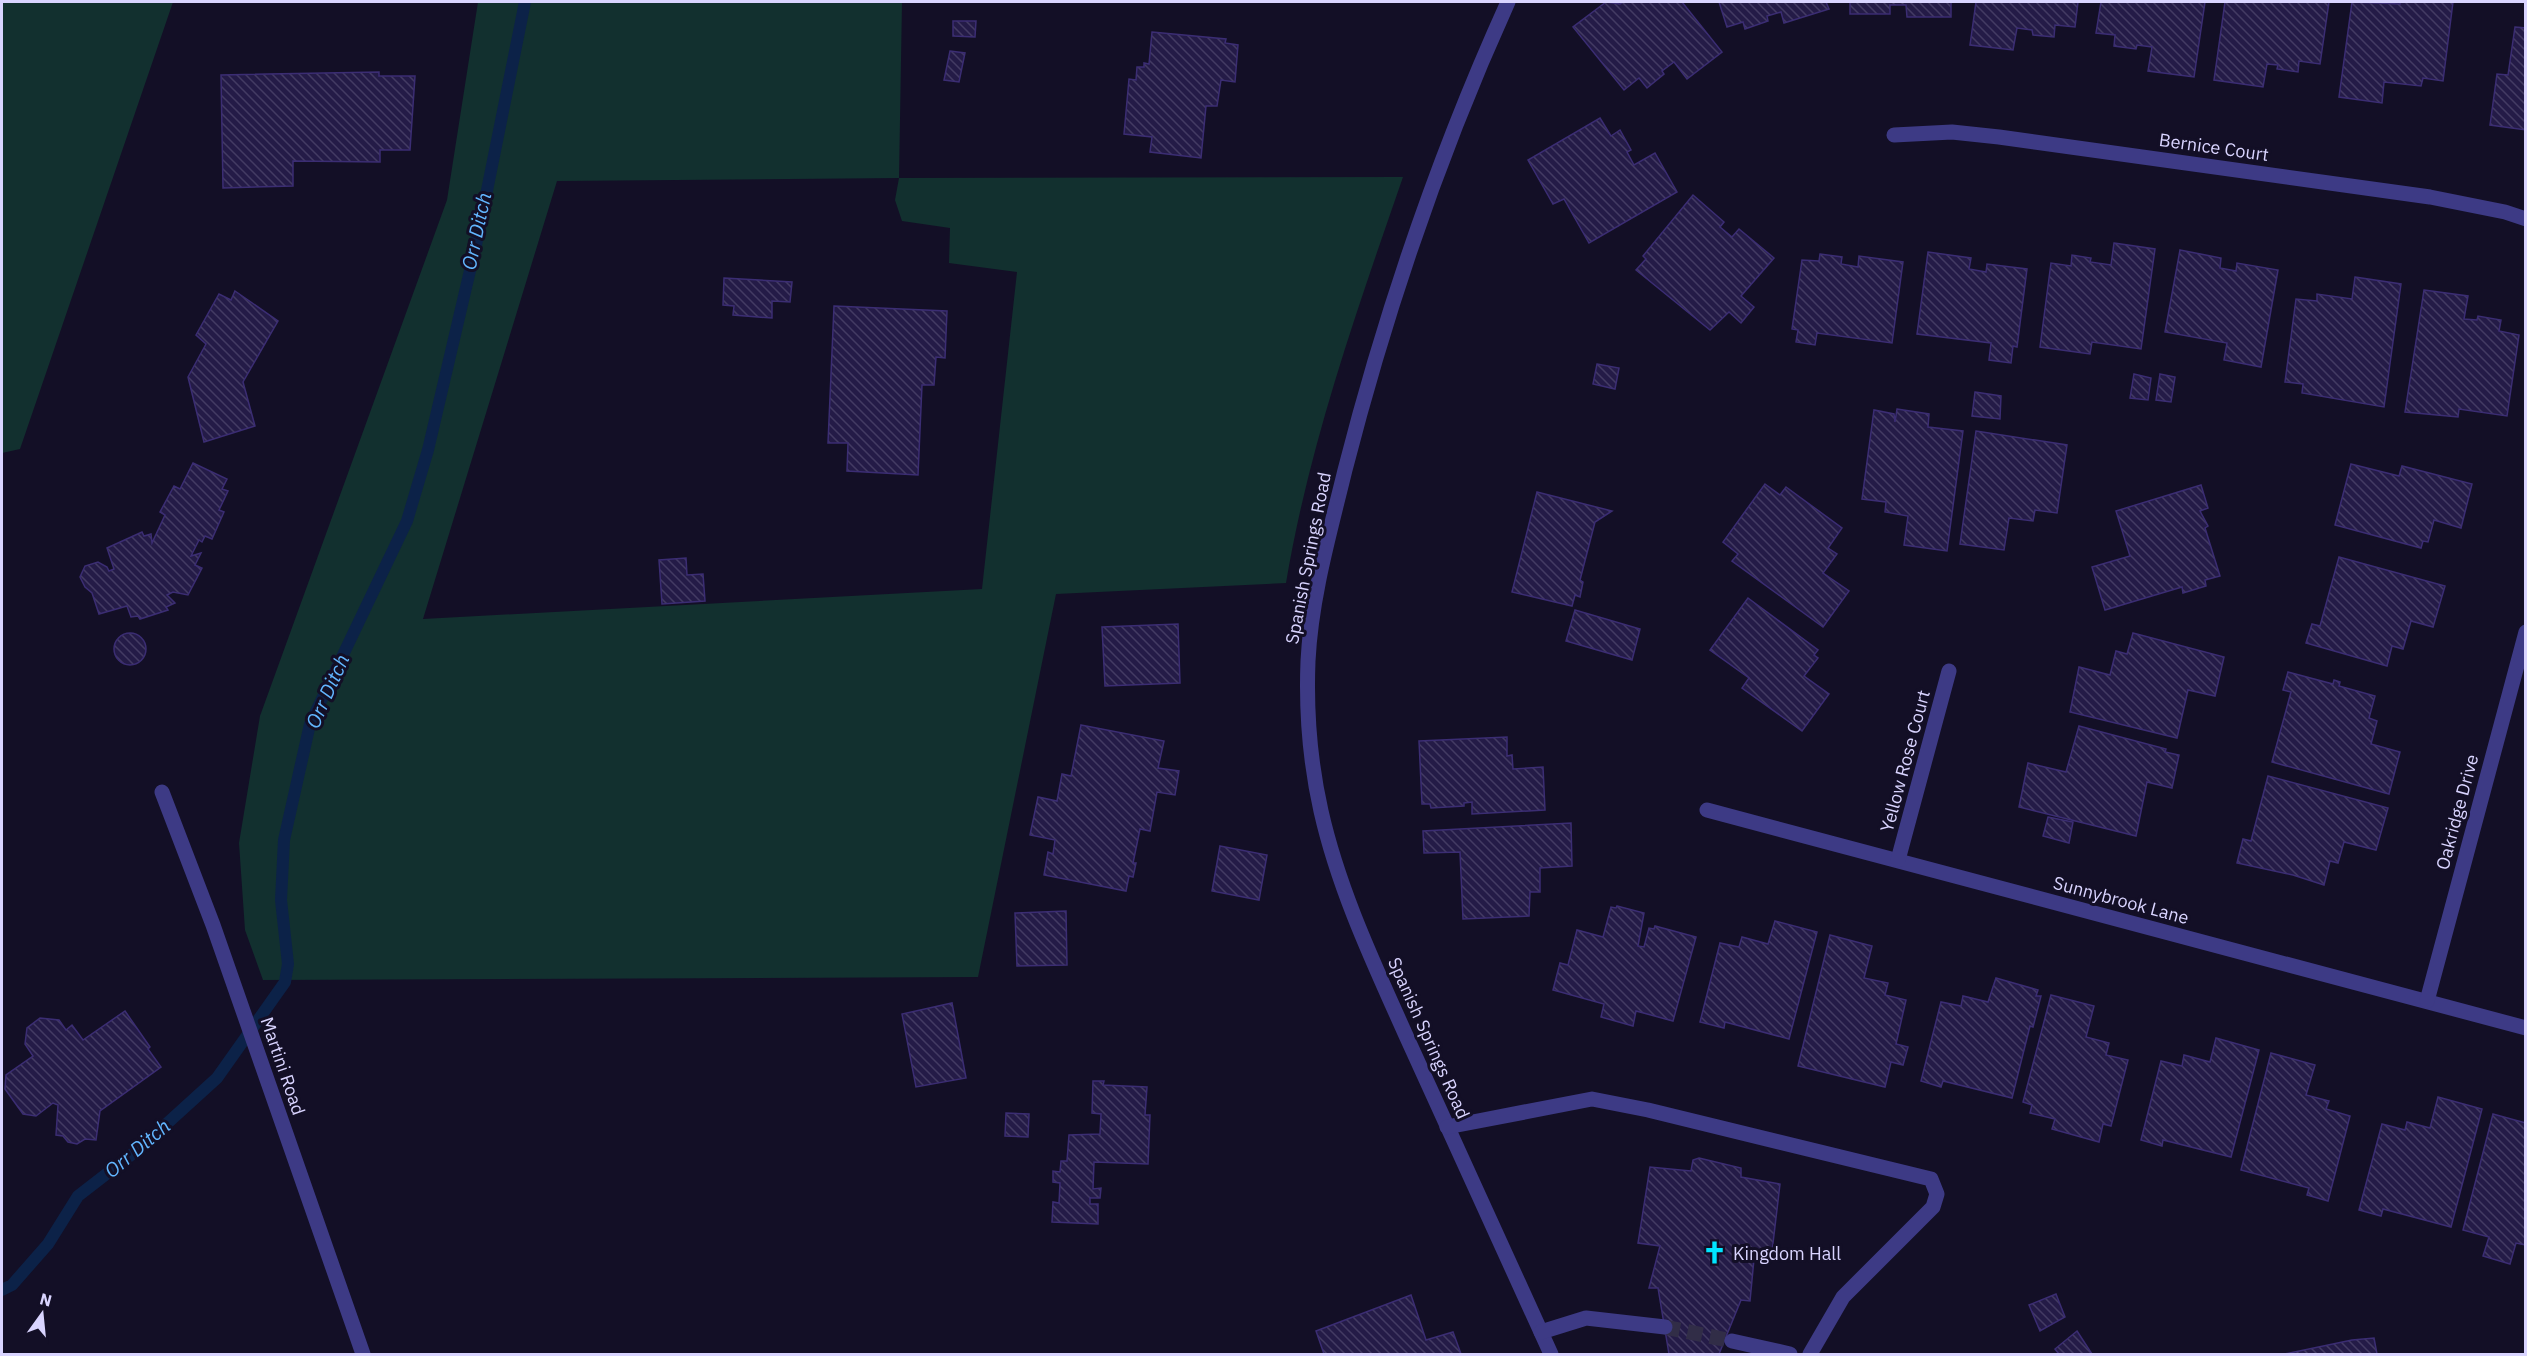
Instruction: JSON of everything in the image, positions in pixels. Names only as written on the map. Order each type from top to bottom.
[{"type":"street","name":"Spanish Springs Road","points":[[1508,2],[1480,65],[1434,186],[1367,386],[1324,563],[1308,658],[1308,721],[1313,767],[1332,853],[1378,972],[1551,1354]]},
{"type":"street","name":"Bernice Court","points":[[1894,135],[1952,132],[1999,137],[2430,197],[2505,212],[2526,219]]},
{"type":"street","name":"Oakridge Drive","points":[[2427,1001],[2526,632]]},
{"type":"street","name":"Yellow Rose Court","points":[[1898,860],[1949,671]]},
{"type":"street","name":"Martini Road","points":[[162,792],[213,925],[363,1354]]},
{"type":"street","name":"Sunnybrook Lane","points":[[1707,810],[2526,1028]]},
{"type":"street","points":[[1447,1127],[1592,1099],[1671,1115],[1931,1179],[1937,1194],[1933,1207],[1843,1298],[1810,1354]]},
{"type":"street","points":[[1541,1332],[1586,1318],[1665,1327]]},
{"type":"street","points":[[1732,1341],[1790,1354]]},
{"type":"green space","points":[[2,2],[173,2],[20,449],[2,453]]},
{"type":"green space","points":[[478,2],[902,2],[899,178],[1403,177],[1321,429],[1286,583],[1056,594],[978,977],[263,980],[245,930],[239,843],[260,716],[447,200]],"holes":[[[899,178],[895,200],[902,221],[950,228],[949,263],[1017,272],[982,589],[423,619],[557,181]]]},
{"type":"building","points":[[1606,2],[1620,4],[1623,2],[1682,2],[1722,52],[1687,79],[1674,62],[1662,71],[1664,74],[1647,88],[1639,78],[1624,90],[1573,27]]},
{"type":"building","points":[[1719,2],[1826,2],[1829,9],[1784,23],[1781,12],[1767,16],[1768,21],[1745,29],[1743,22],[1727,27]]},
{"type":"building","points":[[1850,2],[1951,2],[1951,17],[1907,17],[1906,5],[1890,5],[1890,14],[1850,14]]},
{"type":"building","points":[[1976,2],[2078,2],[2075,27],[2055,25],[2054,37],[2033,35],[2032,30],[2017,28],[2013,50],[1970,45]]},
{"type":"building","points":[[2101,2],[2205,2],[2194,77],[2148,71],[2152,47],[2137,45],[2136,49],[2114,46],[2115,35],[2096,33]]},
{"type":"building","points":[[2225,2],[2329,2],[2320,64],[2299,61],[2298,72],[2277,69],[2278,65],[2267,64],[2263,87],[2214,80]]},
{"type":"building","points":[[2352,2],[2400,4],[2400,2],[2453,2],[2443,81],[2423,78],[2421,86],[2384,82],[2382,103],[2339,97]]},
{"type":"building","points":[[953,21],[976,21],[975,37],[953,36]]},
{"type":"building","points":[[2515,27],[2526,28],[2526,130],[2490,125],[2497,74],[2508,75]]},
{"type":"building","points":[[1152,32],[1226,39],[1225,43],[1238,45],[1235,82],[1221,80],[1217,106],[1206,106],[1201,158],[1150,152],[1152,137],[1124,134],[1129,79],[1136,80],[1137,67],[1144,67],[1144,63],[1149,64]]},
{"type":"building","points":[[950,51],[965,53],[959,82],[944,80]]},
{"type":"building","points":[[379,72],[379,76],[415,76],[410,150],[380,150],[380,162],[293,161],[293,186],[223,188],[221,75]]},
{"type":"building","points":[[1600,118],[1611,136],[1620,130],[1631,150],[1627,152],[1634,165],[1655,153],[1677,192],[1589,243],[1564,199],[1553,204],[1528,160]]},
{"type":"building","points":[[1693,195],[1724,222],[1720,227],[1732,237],[1739,229],[1774,258],[1741,296],[1754,307],[1741,323],[1729,312],[1710,330],[1636,270],[1646,259],[1643,256]]},
{"type":"building","points":[[2114,243],[2155,249],[2141,349],[2092,342],[2090,354],[2040,347],[2051,263],[2071,266],[2072,255],[2091,258],[2090,262],[2111,265]]},
{"type":"building","points":[[2180,250],[2221,258],[2220,268],[2236,271],[2237,263],[2278,270],[2261,367],[2224,360],[2227,343],[2165,332]]},
{"type":"building","points":[[1928,252],[1971,258],[1969,269],[1986,272],[1987,264],[2027,269],[2017,347],[2013,346],[2011,363],[1989,360],[1991,343],[1917,334]]},
{"type":"building","points":[[1820,254],[1842,257],[1841,264],[1858,267],[1859,256],[1903,262],[1892,343],[1817,333],[1815,345],[1796,342],[1798,330],[1792,329],[1802,260],[1819,261]]},
{"type":"building","points":[[2355,277],[2401,284],[2384,407],[2302,393],[2303,384],[2285,382],[2296,299],[2317,301],[2317,294],[2352,299]]},
{"type":"building","points":[[724,278],[792,282],[790,302],[772,301],[772,318],[733,315],[734,306],[723,305]]},
{"type":"building","points":[[2424,290],[2468,296],[2464,319],[2477,320],[2478,316],[2501,320],[2499,331],[2519,335],[2507,416],[2459,409],[2458,417],[2405,412]]},
{"type":"building","points":[[235,291],[278,321],[243,382],[255,426],[204,442],[188,377],[206,344],[196,335],[219,294],[231,300]]},
{"type":"building","points":[[834,306],[947,311],[945,358],[936,357],[934,385],[922,385],[918,475],[847,471],[848,443],[828,443]]},
{"type":"building","points":[[1597,364],[1619,368],[1615,389],[1593,384]]},
{"type":"building","points":[[2134,374],[2151,378],[2148,400],[2130,398]]},
{"type":"building","points":[[2160,374],[2175,377],[2171,402],[2156,400]]},
{"type":"building","points":[[1975,392],[2001,396],[2000,419],[1972,416]]},
{"type":"building","points":[[1897,409],[1929,414],[1928,427],[1963,431],[1947,551],[1904,545],[1908,516],[1885,512],[1886,502],[1862,499],[1874,410],[1894,414],[1895,422]]},
{"type":"building","points":[[1976,431],[2067,445],[2057,513],[2035,510],[2033,521],[2009,518],[2004,550],[1960,544]]},
{"type":"building","points":[[193,463],[227,479],[222,489],[228,491],[219,510],[224,512],[212,539],[205,536],[202,542],[199,540],[191,556],[201,553],[195,565],[202,568],[188,595],[173,592],[167,595],[175,603],[166,607],[168,610],[140,619],[138,616],[131,617],[127,606],[99,614],[92,593],[85,587],[80,577],[85,566],[98,562],[107,567],[109,571],[114,569],[107,548],[142,532],[144,536],[151,534],[152,543],[165,515],[160,512],[174,486],[180,489]]},
{"type":"building","points":[[2351,464],[2399,476],[2402,466],[2472,484],[2461,528],[2434,520],[2428,542],[2423,541],[2421,548],[2335,525]]},
{"type":"building","points":[[1765,484],[1780,495],[1786,487],[1842,528],[1828,548],[1837,554],[1823,573],[1849,591],[1823,627],[1732,561],[1738,554],[1723,542]]},
{"type":"building","points":[[2201,485],[2208,508],[2200,511],[2208,526],[2205,528],[2220,576],[2205,580],[2206,586],[2183,593],[2182,587],[2105,610],[2092,567],[2130,556],[2116,511]]},
{"type":"building","points":[[1537,492],[1612,511],[1595,522],[1580,580],[1583,582],[1580,597],[1575,595],[1572,606],[1512,592]]},
{"type":"building","points":[[2339,557],[2445,586],[2433,627],[2411,621],[2403,649],[2392,646],[2387,666],[2306,643],[2312,624],[2320,626]]},
{"type":"building","points":[[686,558],[687,575],[703,574],[705,601],[662,604],[659,560]]},
{"type":"building","points":[[1748,598],[1818,650],[1814,655],[1818,658],[1804,676],[1829,694],[1802,731],[1742,688],[1749,678],[1710,650]]},
{"type":"building","points":[[1575,610],[1640,629],[1632,660],[1566,641]]},
{"type":"building","points":[[1178,624],[1180,683],[1105,686],[1102,627]]},
{"type":"building","points":[[130,633],[142,637],[146,649],[142,661],[130,665],[118,661],[114,649],[118,637]]},
{"type":"building","points":[[2133,633],[2224,657],[2215,696],[2188,690],[2177,738],[2070,712],[2079,667],[2110,675],[2116,651],[2127,654]]},
{"type":"building","points":[[2288,672],[2333,684],[2334,680],[2340,682],[2339,686],[2375,696],[2369,718],[2377,721],[2371,744],[2400,752],[2389,794],[2272,762],[2291,692],[2283,690]]},
{"type":"building","points":[[1081,725],[1164,741],[1158,768],[1179,771],[1175,795],[1157,792],[1150,831],[1140,829],[1133,863],[1136,863],[1133,877],[1129,876],[1126,891],[1044,875],[1048,852],[1053,854],[1055,840],[1030,835],[1038,797],[1057,801],[1062,774],[1071,776]]},
{"type":"building","points":[[2079,726],[2166,749],[2165,752],[2179,755],[2172,788],[2147,782],[2136,836],[2019,807],[2028,763],[2066,772]]},
{"type":"building","points":[[1507,737],[1507,756],[1512,755],[1513,769],[1543,767],[1545,810],[1472,814],[1472,802],[1464,803],[1464,806],[1431,808],[1430,804],[1422,804],[1419,741]]},
{"type":"building","points":[[2268,776],[2388,808],[2376,850],[2344,842],[2338,863],[2330,861],[2324,885],[2293,875],[2237,863],[2243,839],[2251,841]]},
{"type":"building","points":[[2048,817],[2073,822],[2069,843],[2043,836]]},
{"type":"building","points":[[1571,823],[1572,866],[1540,868],[1540,892],[1530,892],[1529,916],[1463,919],[1460,852],[1424,853],[1423,831]]},
{"type":"building","points":[[1220,846],[1267,855],[1259,900],[1212,891]]},
{"type":"building","points":[[1617,906],[1644,913],[1638,946],[1644,947],[1649,928],[1654,929],[1655,926],[1696,937],[1673,1021],[1636,1011],[1633,1026],[1601,1017],[1604,1004],[1553,990],[1560,963],[1568,965],[1577,930],[1603,937],[1611,907],[1616,908]]},
{"type":"building","points":[[1066,911],[1067,965],[1017,966],[1015,913]]},
{"type":"building","points":[[1775,921],[1817,932],[1789,1039],[1725,1022],[1724,1028],[1700,1022],[1720,943],[1739,947],[1742,937],[1768,944]]},
{"type":"building","points":[[1830,935],[1872,946],[1864,978],[1888,983],[1885,995],[1906,1000],[1896,1044],[1908,1047],[1903,1065],[1891,1062],[1885,1087],[1798,1066]]},
{"type":"building","points":[[1996,978],[2038,990],[2036,996],[2041,996],[2033,1027],[2030,1026],[2012,1098],[1943,1081],[1941,1087],[1921,1081],[1941,1002],[1961,1006],[1963,996],[1988,1002]]},
{"type":"building","points":[[2051,995],[2094,1006],[2086,1037],[2109,1043],[2106,1055],[2128,1060],[2111,1126],[2103,1124],[2099,1142],[2052,1129],[2055,1119],[2030,1113],[2032,1105],[2023,1102]]},
{"type":"building","points":[[952,1003],[966,1078],[916,1087],[902,1014]]},
{"type":"building","points":[[125,1011],[161,1067],[100,1111],[96,1140],[85,1139],[77,1144],[68,1142],[63,1136],[56,1135],[58,1105],[53,1103],[36,1116],[23,1114],[5,1089],[6,1075],[33,1056],[25,1044],[27,1028],[40,1018],[59,1020],[66,1030],[72,1025],[83,1040]]},
{"type":"building","points":[[2216,1038],[2259,1050],[2231,1157],[2163,1140],[2162,1146],[2141,1140],[2161,1061],[2182,1066],[2184,1055],[2210,1062]]},
{"type":"building","points":[[2271,1053],[2315,1065],[2306,1095],[2329,1101],[2326,1109],[2350,1116],[2328,1201],[2307,1195],[2309,1188],[2241,1170]]},
{"type":"building","points":[[1093,1081],[1104,1081],[1103,1085],[1147,1087],[1145,1115],[1150,1115],[1148,1164],[1094,1162],[1093,1189],[1101,1188],[1100,1198],[1090,1198],[1090,1204],[1098,1204],[1098,1224],[1052,1222],[1053,1202],[1059,1203],[1060,1183],[1053,1182],[1053,1171],[1060,1172],[1061,1161],[1067,1161],[1069,1135],[1100,1134],[1101,1114],[1092,1113]]},
{"type":"building","points":[[2438,1097],[2482,1109],[2451,1227],[2383,1209],[2381,1216],[2359,1210],[2382,1124],[2405,1130],[2407,1122],[2430,1128]]},
{"type":"building","points":[[1006,1113],[1029,1114],[1028,1137],[1005,1136]]},
{"type":"building","points":[[2493,1114],[2526,1123],[2526,1245],[2516,1243],[2510,1264],[2483,1256],[2489,1237],[2463,1230]]},
{"type":"building","name":"Kingdom Hall","points":[[1699,1158],[1741,1168],[1741,1177],[1780,1184],[1771,1260],[1754,1259],[1750,1301],[1741,1300],[1719,1354],[1669,1354],[1658,1288],[1649,1288],[1660,1246],[1638,1243],[1650,1167],[1691,1171],[1693,1160]]},
{"type":"building","points":[[2056,1294],[2065,1317],[2040,1331],[2029,1305]]},
{"type":"building","points":[[1411,1295],[1426,1340],[1453,1332],[1461,1354],[1324,1354],[1316,1331]]},
{"type":"building","points":[[2077,1331],[2092,1354],[2059,1354],[2055,1349]]},
{"type":"building","points":[[2374,1338],[2377,1354],[2285,1354],[2352,1340]]},
{"type":"waterway","name":"Orr Ditch","points":[[2,1290],[12,1285],[48,1244],[78,1196],[140,1148],[217,1078],[285,982],[288,964],[281,900],[284,840],[310,724],[407,521],[428,450],[476,245],[525,2]]},
{"type":"tunnel","points":[[1665,1327],[1732,1341]]},
{"type":"place","name":"Kingdom Hall","points":[[1715,1253]]}]
